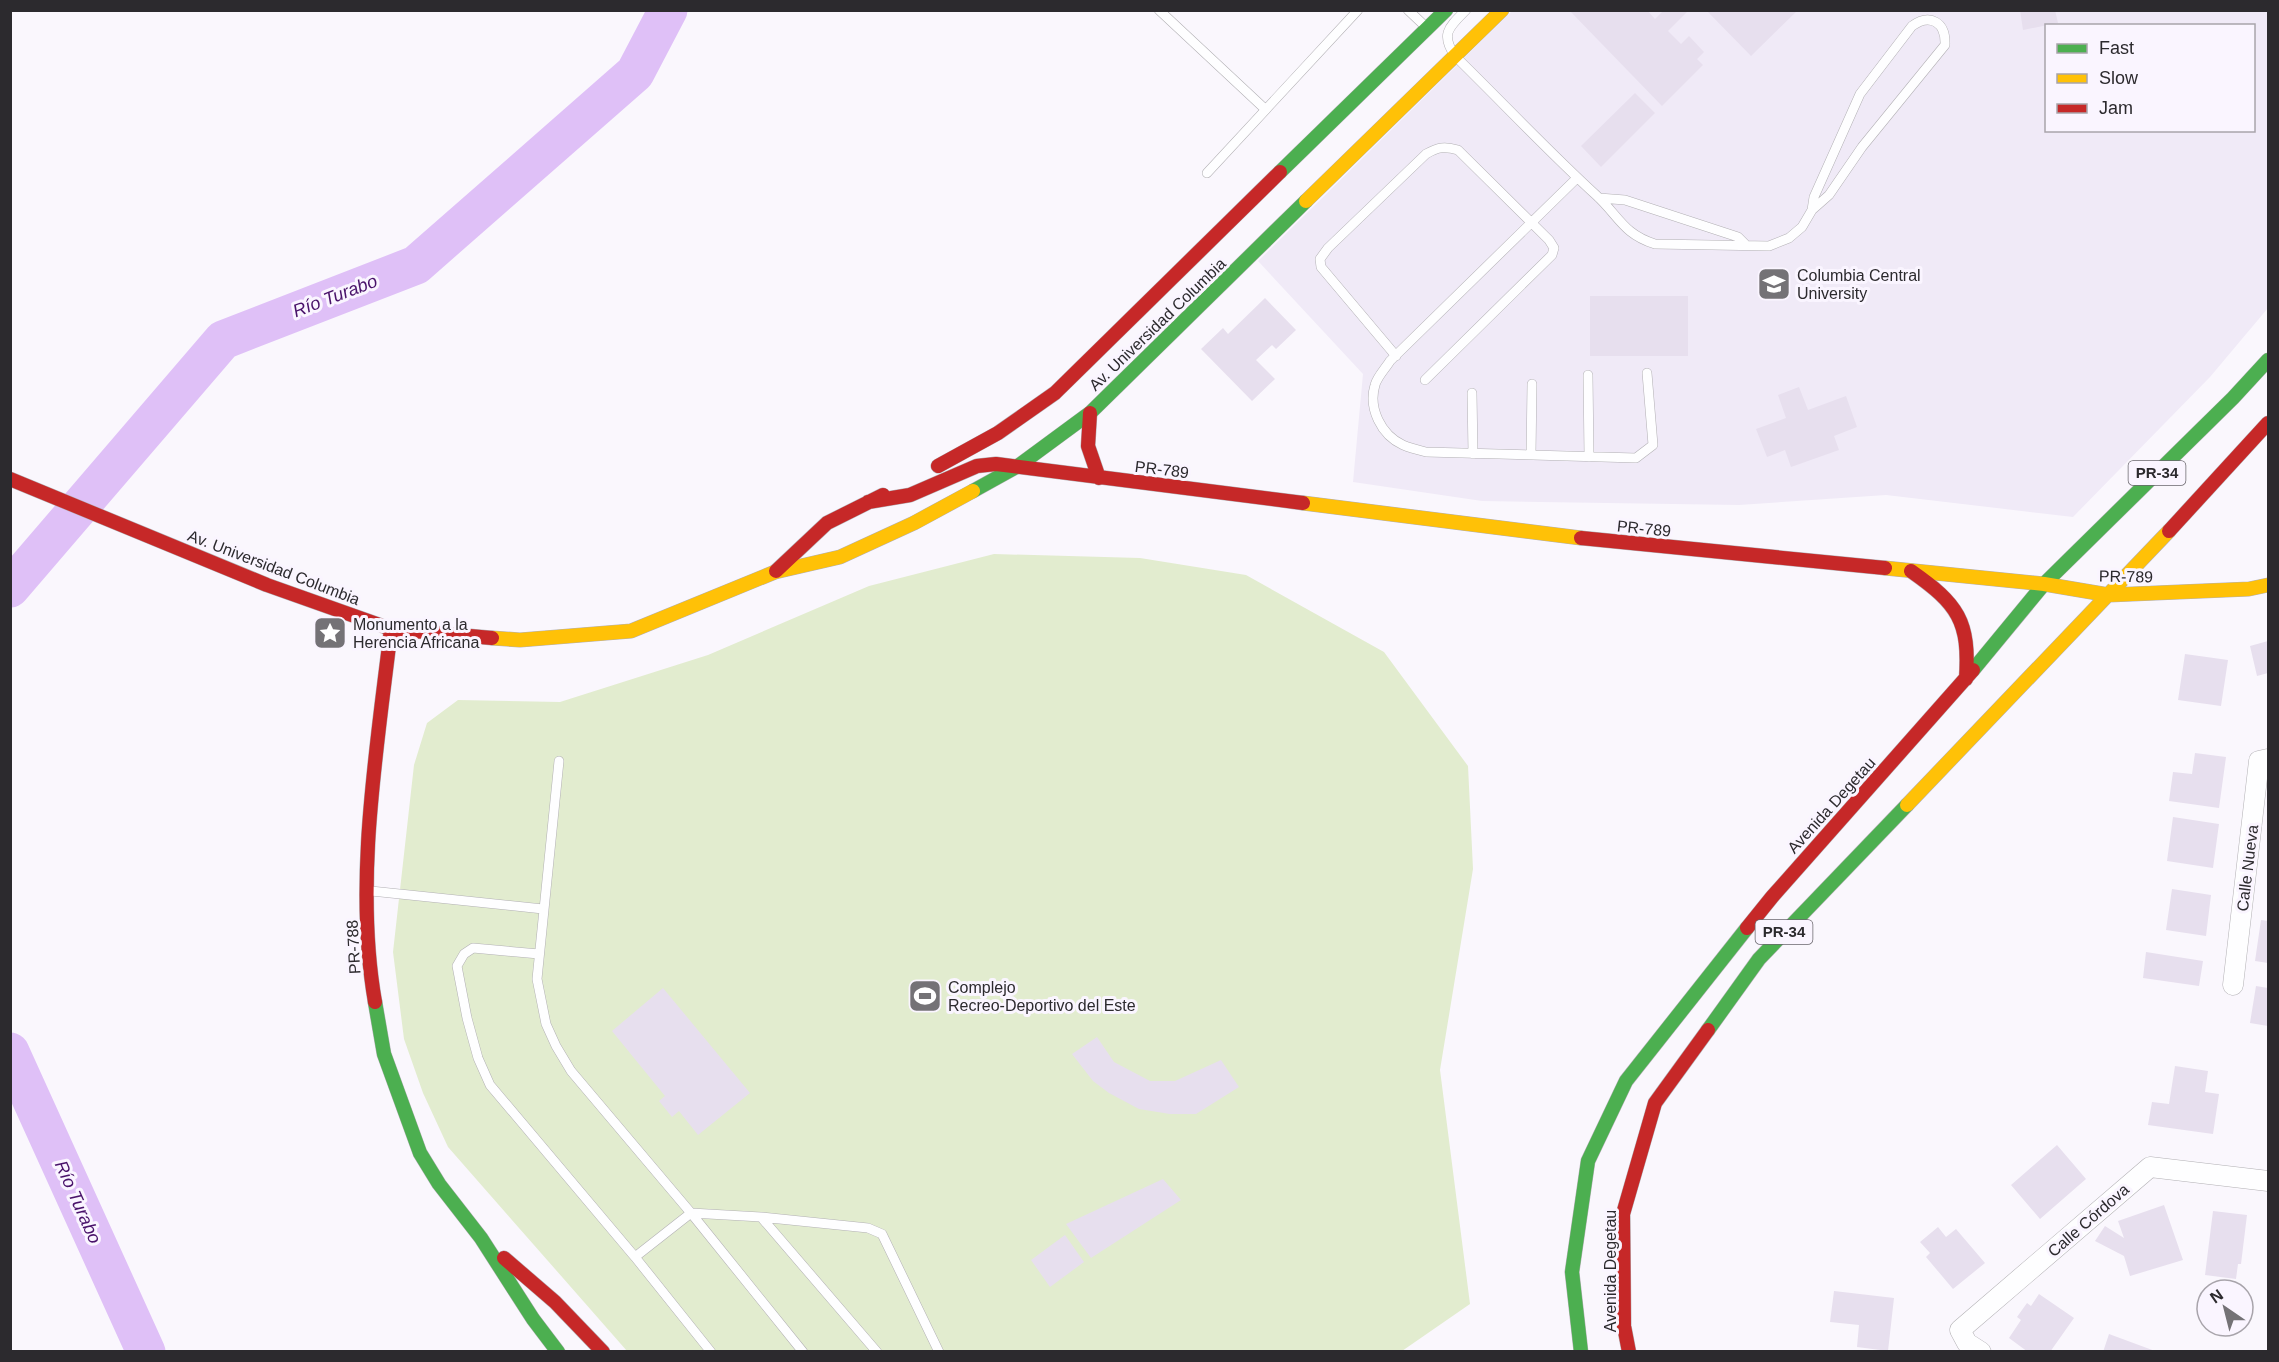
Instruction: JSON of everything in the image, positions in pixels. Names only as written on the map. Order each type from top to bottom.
[{"type":"main road","name":"Av. Universidad Columbia","points":[[775,572],[826,523],[897,489],[998,434],[1055,393],[1446,10]]},
{"type":"main road","name":"Av. Universidad Columbia","points":[[11,479],[267,585],[390,629],[520,640],[631,631],[775,572],[840,556],[914,523],[1018,466],[1090,412],[1502,10]]},
{"type":"main road","points":[[1428,29],[1455,56]]},
{"type":"main road","points":[[1053,411],[1174,294],[1207,253],[1210,242]]},
{"type":"main road","name":"Avenida Degetau","points":[[1581,1352],[1572,1272],[1588,1161],[1626,1081],[1772,897],[1966,679],[2044,584],[2225,406],[2268,360]]},
{"type":"main road","points":[[1090,412],[1087,430],[1089,457],[1099,478]]},
{"type":"main road","name":"Avenida Degetau","points":[[1629,1352],[1623,1326],[1623,1214],[1654,1102],[1759,958],[2109,595],[2268,423]]},
{"type":"main road","points":[[1018,466],[1026,443]]},
{"type":"main road","name":"PR-789","points":[[868,502],[910,495],[977,466],[996,464],[1581,538],[2044,584],[2109,595],[2249,589],[2268,585]]},
{"type":"main road","points":[[1911,571],[1943,595],[1959,614],[1967,635],[1966,679]]},
{"type":"main road","name":"PR-788","points":[[390,629],[376,755],[369,847],[367,925],[371,979],[384,1054],[420,1153],[439,1184],[481,1238],[533,1319],[558,1352]]},
{"type":"main road","name":"PR-788","points":[[481,1238],[555,1302],[603,1352]]},
{"type":"street","name":"Calle Nueva","points":[[2233,985],[2259,761],[2268,759]]},
{"type":"street","name":"Calle Córdova","points":[[1982,1352],[1967,1343],[1960,1330],[2150,1167],[2268,1181]]},
{"type":"lane","points":[[1159,10],[1265,109]]},
{"type":"lane","points":[[1207,173],[1358,10]]},
{"type":"lane","points":[[1408,10],[1428,29]]},
{"type":"lane","points":[[1466,10],[1453,23],[1446,39],[1455,56],[1599,198],[1627,230],[1643,240],[1656,244],[1769,246],[1782,242],[1802,227],[1812,210],[1829,195],[1862,147],[1945,45],[1945,34],[1939,24],[1927,19],[1920,20],[1912,26],[1860,94],[1814,197],[1812,210]]},
{"type":"lane","points":[[1396,356],[1321,267],[1320,259],[1328,248],[1426,154],[1435,148],[1447,146],[1458,150],[1532,222],[1554,248],[1552,255],[1425,381]]},
{"type":"lane","points":[[1577,178],[1396,356],[1375,383],[1372,398],[1376,416],[1383,429],[1401,444],[1426,452],[1636,458],[1653,445],[1647,373]]},
{"type":"lane","points":[[1599,198],[1625,200],[1645,206],[1738,237],[1746,244]]},
{"type":"lane","points":[[1588,375],[1589,457]]},
{"type":"lane","points":[[1531,455],[1532,384]]},
{"type":"lane","points":[[1472,393],[1473,454]]},
{"type":"lane","points":[[559,761],[537,979],[546,1024],[571,1071],[691,1213],[803,1352]]},
{"type":"lane","points":[[368,890],[543,909]]},
{"type":"lane","points":[[539,954],[473,948],[464,954],[457,966],[467,1018],[478,1058],[490,1085],[635,1257],[711,1352]]},
{"type":"lane","points":[[635,1257],[691,1213],[761,1216],[868,1228],[882,1234],[939,1352]]},
{"type":"lane","points":[[761,1216],[877,1352]]},
{"type":"shaded area","name":"Columbia Central University","points":[[1512,11],[2268,11],[2268,308],[2210,377],[2073,517],[1886,495],[1739,505],[1482,501],[1353,482],[1363,374],[1258,261]]},
{"type":"green space","name":"Complejo Recreo-Deportivo del Este","points":[[994,554],[1140,558],[1246,575],[1384,652],[1468,766],[1473,869],[1440,1070],[1470,1304],[1402,1351],[627,1351],[448,1147],[423,1093],[404,1039],[393,952],[414,765],[427,723],[458,700],[560,702],[708,655],[869,586]]},
{"type":"building","points":[[1569,10],[1647,10],[1655,19],[1664,10],[1689,10],[1668,31],[1681,44],[1689,36],[1704,52],[1697,59],[1703,65],[1662,106]]},
{"type":"building","points":[[1706,10],[1798,10],[1751,56]]},
{"type":"building","points":[[2020,10],[2055,10],[2058,23],[2023,30]]},
{"type":"building","points":[[1635,93],[1655,113],[1601,167],[1581,146]]},
{"type":"building","points":[[1590,296],[1688,296],[1688,356],[1590,356]]},
{"type":"building","points":[[1265,298],[1296,330],[1276,349],[1272,345],[1256,360],[1275,379],[1252,401],[1201,349],[1223,328],[1228,334]]},
{"type":"building","points":[[1799,387],[1808,410],[1846,396],[1857,427],[1834,436],[1839,450],[1791,467],[1785,450],[1767,457],[1756,429],[1786,418],[1778,395]]},
{"type":"building","points":[[2268,641],[2268,673],[2257,676],[2250,646]]},
{"type":"building","points":[[2185,654],[2228,660],[2221,706],[2178,700]]},
{"type":"building","points":[[2195,753],[2226,757],[2219,808],[2169,801],[2173,772],[2192,774]]},
{"type":"building","points":[[2173,817],[2219,824],[2213,868],[2167,861]]},
{"type":"building","points":[[2172,889],[2211,895],[2206,936],[2166,930]]},
{"type":"building","points":[[2261,920],[2268,921],[2268,963],[2255,961]]},
{"type":"building","points":[[2146,952],[2203,961],[2199,986],[2143,978]]},
{"type":"building","points":[[2256,986],[2268,988],[2268,1026],[2250,1023]]},
{"type":"building","points":[[663,988],[750,1093],[698,1135],[679,1111],[672,1117],[659,1101],[665,1096],[612,1031]]},
{"type":"building","points":[[1097,1037],[1114,1062],[1150,1081],[1175,1081],[1221,1060],[1239,1087],[1196,1114],[1170,1114],[1139,1109],[1109,1093],[1093,1081],[1072,1054]]},
{"type":"building","points":[[2175,1066],[2208,1071],[2205,1092],[2219,1094],[2213,1134],[2148,1125],[2152,1102],[2169,1104]]},
{"type":"building","points":[[2057,1145],[2086,1179],[2040,1219],[2011,1185]]},
{"type":"building","points":[[1163,1179],[1181,1200],[1091,1258],[1066,1224]]},
{"type":"building","points":[[2164,1205],[2183,1260],[2130,1276],[2124,1256],[2095,1241],[2105,1226],[2124,1238],[2118,1221]]},
{"type":"building","points":[[2213,1211],[2247,1215],[2241,1264],[2238,1264],[2236,1278],[2205,1275]]},
{"type":"building","points":[[1938,1227],[1946,1237],[1956,1229],[1985,1263],[1953,1289],[1926,1257],[1930,1253],[1920,1242]]},
{"type":"building","points":[[1065,1235],[1084,1262],[1050,1287],[1031,1260]]},
{"type":"building","points":[[1834,1291],[1894,1298],[1888,1351],[1857,1347],[1859,1325],[1830,1322]]},
{"type":"building","points":[[2039,1294],[2074,1318],[2050,1352],[2028,1352],[2009,1338],[2021,1320],[2017,1317],[2027,1303],[2031,1306]]},
{"type":"building","points":[[2109,1334],[2155,1351],[2155,1352],[2103,1352]]},
{"type":"waterway","name":"Río Turabo","points":[[10,588],[223,340],[416,265],[635,73],[668,10]]},
{"type":"waterway","name":"Río Turabo","points":[[10,1052],[146,1352]]},
{"type":"traffic: fast","points":[[1280,172],[1446,10]]},
{"type":"traffic: fast","points":[[973,491],[1018,466],[1090,413],[1306,201]]},
{"type":"traffic: fast","points":[[1973,670],[2044,584],[2233,398],[2268,360]]},
{"type":"traffic: fast","points":[[1708,1030],[1759,959],[1907,805]]},
{"type":"traffic: fast","points":[[1581,1352],[1572,1272],[1588,1161],[1626,1081],[1747,928]]},
{"type":"traffic: fast","points":[[375,1002],[384,1054],[420,1153],[439,1184],[481,1238],[533,1319],[558,1352]]},
{"type":"traffic: slow","points":[[1306,201],[1502,10]]},
{"type":"traffic: slow","points":[[492,638],[520,640],[631,631],[775,572],[840,557],[914,523],[973,491]]},
{"type":"traffic: slow","points":[[1303,503],[1581,538]]},
{"type":"traffic: slow","points":[[1907,805],[2169,531]]},
{"type":"traffic: slow","points":[[1885,568],[2044,584],[2109,595],[2249,589],[2268,585]]},
{"type":"traffic: jam","points":[[938,466],[998,433],[1055,393],[1280,172]]},
{"type":"traffic: jam","points":[[1090,413],[1088,446],[1099,478]]},
{"type":"traffic: jam","points":[[2169,531],[2268,423]]},
{"type":"traffic: jam","points":[[868,502],[910,495],[977,466],[996,464],[1303,503]]},
{"type":"traffic: jam","points":[[10,479],[267,585],[391,629],[492,638]]},
{"type":"traffic: jam","points":[[776,571],[827,523],[883,495]]},
{"type":"traffic: jam","points":[[1581,538],[1885,568]]},
{"type":"traffic: jam","points":[[1911,571],[1940,594],[1958,616],[1966,642],[1966,679]]},
{"type":"traffic: jam","points":[[375,1002],[369,957],[367,863],[374,768],[391,629]]},
{"type":"traffic: jam","points":[[1747,928],[1973,670]]},
{"type":"traffic: jam","points":[[1629,1352],[1624,1326],[1623,1214],[1655,1103],[1708,1030]]},
{"type":"traffic: jam","points":[[504,1258],[555,1302],[603,1352]]},
{"type":"place","name":"Columbia Central University","points":[[1774,284]]},
{"type":"place","name":"Monumento a la Herencia Africana","points":[[330,633]]},
{"type":"place","name":"Complejo Recreo-Deportivo del Este","points":[[925,996]]}]
